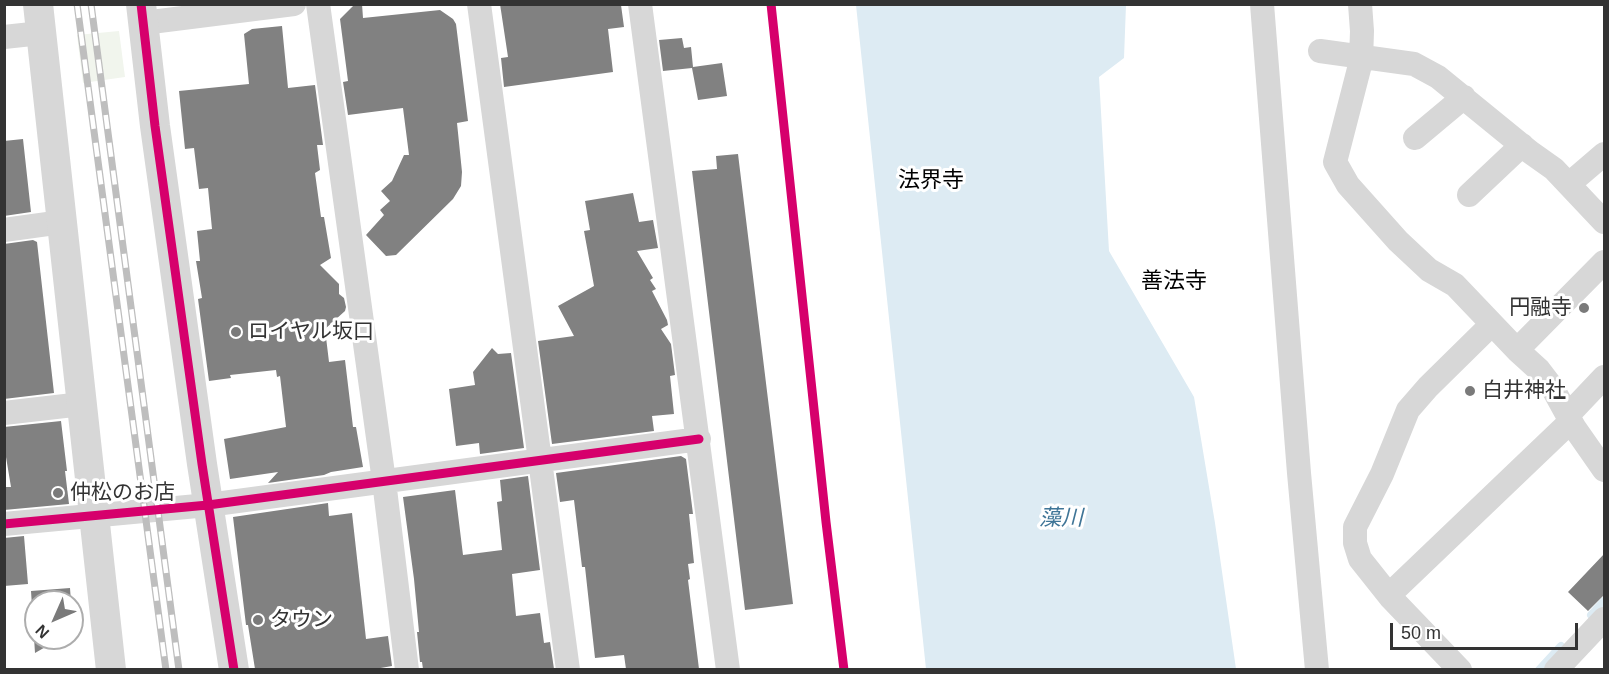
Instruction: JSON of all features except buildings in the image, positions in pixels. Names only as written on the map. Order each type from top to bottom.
[{"type":"street","points":[[234,669],[208,505],[154,126],[142,14],[294,4]]},
{"type":"street","points":[[318,4],[384,481],[407,669]]},
{"type":"street","points":[[479,4],[568,669]]},
{"type":"street","points":[[640,4],[728,669]]},
{"type":"street","points":[[1262,4],[1317,669]]},
{"type":"street","points":[[1360,4],[1361,58],[1335,162],[1348,185],[1398,241],[1429,270],[1455,285],[1539,370],[1605,470]]},
{"type":"street","points":[[4,38],[39,19],[111,669]]},
{"type":"street","points":[[1320,51],[1414,64],[1438,77],[1522,146],[1554,169],[1605,222]]},
{"type":"street","points":[[1414,138],[1464,97]]},
{"type":"street","points":[[1469,195],[1522,146]]},
{"type":"street","points":[[1569,184],[1605,154]]},
{"type":"street","points":[[4,230],[62,222]]},
{"type":"street","points":[[1517,350],[1605,262]]},
{"type":"street","points":[[1460,669],[1389,595],[1360,559],[1355,543],[1355,527],[1382,474],[1408,410],[1492,324]]},
{"type":"street","points":[[1389,595],[1570,418],[1605,377]]},
{"type":"street","points":[[4,413],[81,404]]},
{"type":"street","points":[[4,524],[208,505],[699,439]]},
{"type":"street","points":[[1556,669],[1602,626]]},
{"type":"shaded area","points":[[119,31],[125,77],[83,83],[77,35]]},
{"type":"water","name":"藻川","points":[[856,5],[1126,5],[1124,58],[1099,77],[1109,251],[1194,397],[1236,669],[926,669]]},
{"type":"waterway","points":[[1591,615],[1604,601]]},
{"type":"waterway","points":[[1539,670],[1561,646]]},
{"type":"railway","points":[[77,4],[166,670]]},
{"type":"railway","points":[[91,4],[179,670]]},
{"type":"cycle path","points":[[141,4],[155,126],[202,464],[234,670]]},
{"type":"cycle path","points":[[771,4],[844,670]]},
{"type":"cycle path","points":[[4,524],[208,505],[699,439]]},
{"type":"place","name":"円融寺","points":[[1584,308]]},
{"type":"place","name":"ロイヤル坂口","points":[[236,332]]},
{"type":"place","name":"白井神社","points":[[1470,391]]},
{"type":"place","name":"仲松のお店","points":[[58,493]]},
{"type":"place","name":"タウン","points":[[258,620]]},
{"type":"district","name":"法界寺","points":[[931,181]]},
{"type":"district","name":"善法寺","points":[[1174,282]]}]
